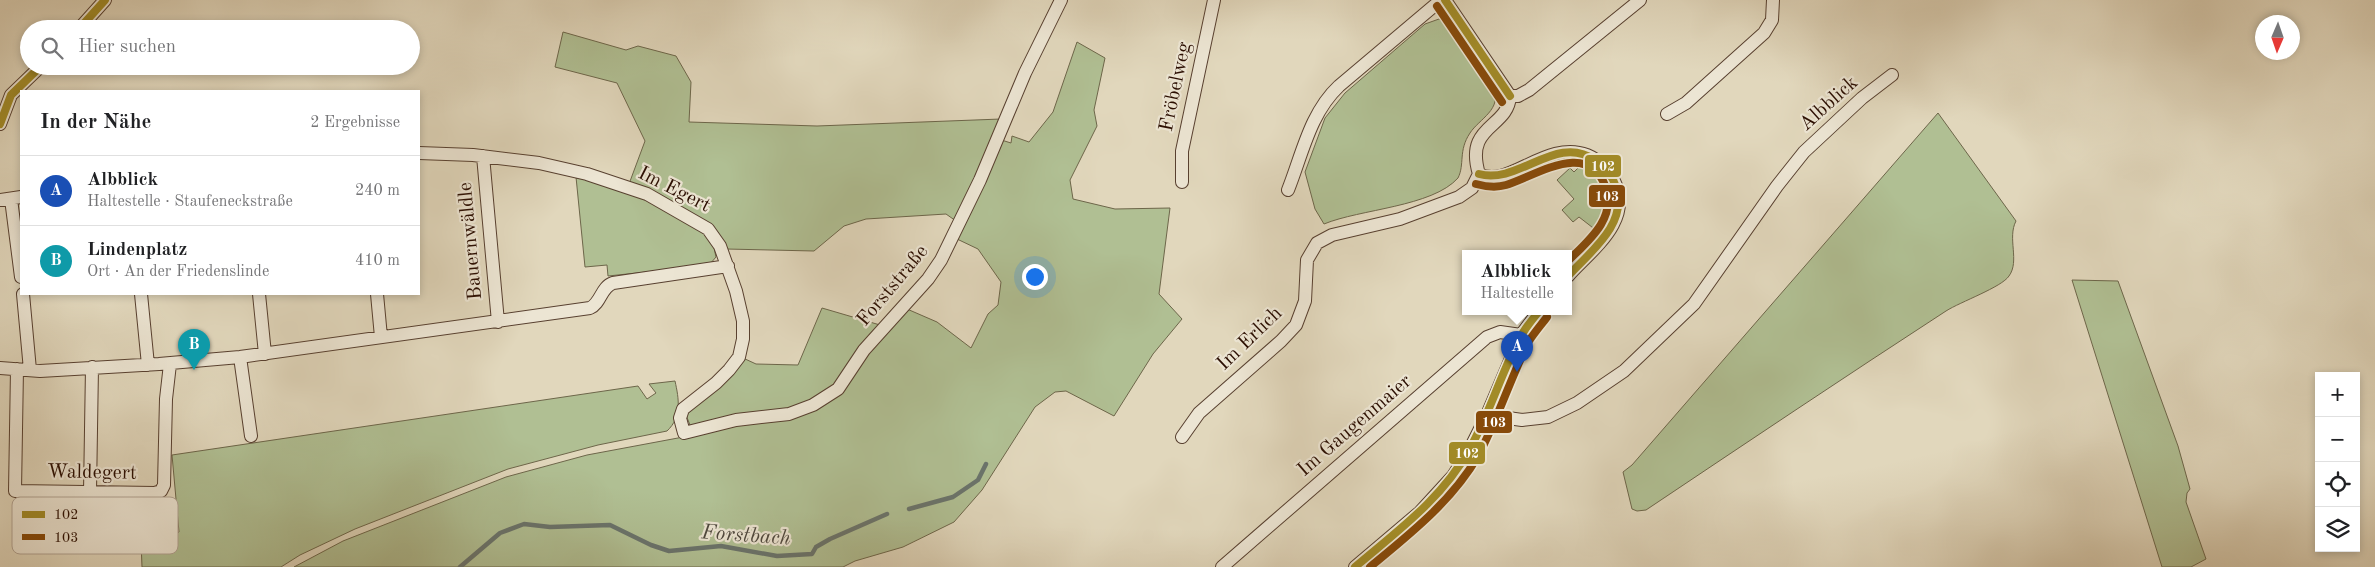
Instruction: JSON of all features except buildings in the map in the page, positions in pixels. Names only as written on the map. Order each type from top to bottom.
[{"type":"street","points":[[88,20],[105,0]]},
{"type":"street","name":"Forststraße","points":[[684,433],[736,420],[789,414],[813,404],[842,384],[864,350],[928,279],[946,252],[980,180],[1025,74],[1061,0]]},
{"type":"street","name":"Fröbelweg","points":[[1182,182],[1182,152],[1214,0]]},
{"type":"street","points":[[1288,190],[1316,116],[1328,96],[1440,0]]},
{"type":"street","points":[[1445,0],[1510,96]]},
{"type":"street","points":[[1510,96],[1529,90],[1640,0]]},
{"type":"street","points":[[1667,114],[1686,103],[1764,32],[1772,20],[1773,0]]},
{"type":"street","points":[[0,124],[5,106],[14,91],[31,75]]},
{"type":"street","name":"Albblick","points":[[1487,415],[1522,420],[1553,416],[1586,397],[1629,366],[1694,304],[1777,186],[1804,152],[1862,98],[1892,75]]},
{"type":"street","points":[[1510,96],[1506,110],[1479,139],[1476,153],[1479,174],[1490,178],[1499,177],[1546,156],[1571,152],[1592,157],[1607,169],[1618,190],[1617,219],[1608,234],[1572,272]]},
{"type":"street","name":"Im Egert","points":[[420,153],[449,152],[539,163],[572,170],[647,194],[708,229],[720,246],[728,266],[743,320],[740,354],[719,381],[682,409],[680,418],[684,433]]},
{"type":"street","name":"Bauernwäldle","points":[[483,156],[498,322]]},
{"type":"street","name":"Im Erlich","points":[[1182,437],[1198,413],[1287,336],[1296,325],[1305,301],[1306,265],[1310,252],[1317,243],[1332,235],[1400,219],[1459,197],[1472,188],[1479,174]]},
{"type":"street","points":[[11,198],[20,269]]},
{"type":"street","points":[[0,368],[30,370],[170,364],[265,354],[498,322],[590,308],[596,305],[607,286],[613,283],[728,266]]},
{"type":"street","points":[[23,295],[30,370]]},
{"type":"street","points":[[141,295],[148,365]]},
{"type":"street","points":[[259,295],[265,354]]},
{"type":"street","points":[[377,295],[381,337]]},
{"type":"street","points":[[1358,565],[1416,515],[1446,484],[1469,451],[1487,415],[1521,335],[1536,315]]},
{"type":"street","name":"Im Gaugenmaier","points":[[1222,567],[1487,337],[1500,332],[1521,335]]},
{"type":"street","points":[[240,357],[251,436]]},
{"type":"street","name":"Waldegert","points":[[17,369],[15,491],[155,493],[164,488],[166,399],[170,364]]},
{"type":"street","points":[[90,492],[92,367]]},
{"type":"green space","points":[[1439,19],[1451,26],[1493,88],[1495,95],[1495,102],[1489,113],[1474,128],[1466,140],[1458,178],[1446,188],[1414,201],[1324,224],[1315,209],[1305,172],[1325,118],[1345,93],[1425,24]]},
{"type":"green space","points":[[563,32],[626,50],[638,46],[676,56],[691,82],[689,122],[817,126],[1001,119],[995,138],[1011,143],[1012,136],[1029,142],[1053,112],[1077,42],[1105,58],[1094,110],[1097,126],[1070,180],[1073,199],[1115,209],[1170,208],[1159,294],[1182,319],[1153,354],[1114,416],[1066,391],[1055,392],[1035,407],[982,490],[954,522],[903,547],[855,561],[843,567],[294,567],[343,541],[506,477],[587,455],[694,435],[686,415],[743,358],[756,364],[798,365],[822,308],[880,325],[907,309],[937,322],[971,348],[988,314],[998,305],[1001,282],[978,249],[957,239],[956,221],[946,214],[866,219],[844,226],[814,251],[726,249],[724,244],[629,184],[645,141],[617,83],[555,67]]},
{"type":"green space","points":[[1938,113],[2016,221],[2013,235],[2014,256],[2009,276],[1990,290],[1952,307],[1646,510],[1637,511],[1632,509],[1623,472],[1632,465]]},
{"type":"green space","points":[[1581,165],[1598,177],[1607,194],[1607,212],[1597,231],[1579,217],[1573,222],[1562,210],[1574,199],[1557,180],[1570,168],[1574,172]]},
{"type":"green space","points":[[576,177],[601,182],[670,210],[712,239],[716,257],[710,264],[704,266],[608,276],[607,265],[585,267]]},
{"type":"green space","points":[[2072,280],[2118,281],[2178,446],[2190,489],[2187,493],[2186,502],[2206,559],[2191,567],[2162,567]]},
{"type":"green space","points":[[675,381],[678,394],[678,408],[675,420],[667,431],[598,445],[508,469],[355,529],[300,555],[281,567],[142,567],[142,554],[178,554],[178,497],[176,497],[172,455],[638,386],[647,399],[656,393],[649,384]]},
{"type":"waterway","name":"Forstbach","points":[[909,509],[953,497],[978,480],[986,464]]},
{"type":"waterway","name":"Forstbach","points":[[460,567],[500,533],[524,524],[550,527],[610,525],[651,545],[669,551],[721,546],[777,556],[812,554],[816,547],[830,539],[887,514]]},
{"type":"transit line","name":"102","points":[[87,20],[105,0]]},
{"type":"transit line","name":"102","points":[[1445,0],[1510,96]]},
{"type":"transit line","name":"103","points":[[1437,6],[1502,102]]},
{"type":"transit line","name":"102","points":[[0,124],[11,95],[32,75]]},
{"type":"transit line","name":"102","points":[[1479,174],[1509,173],[1552,155],[1566,152],[1580,153],[1599,162],[1605,168],[1616,187],[1617,213],[1605,236],[1572,272]]},
{"type":"transit line","name":"103","points":[[1476,184],[1491,187],[1502,186],[1561,164],[1575,163],[1587,165],[1598,173],[1606,188],[1607,210],[1598,229],[1572,257]]},
{"type":"transit line","name":"102","points":[[1355,567],[1417,514],[1446,484],[1458,468],[1483,422],[1514,350],[1536,315]]},
{"type":"transit line","name":"103","points":[[1370,567],[1429,516],[1456,488],[1468,472],[1485,442],[1529,341],[1547,317]]},
{"type":"place","name":"Lindenplatz","points":[[194,370]]},
{"type":"place","name":"Albblick","points":[[1517,372]]}]
